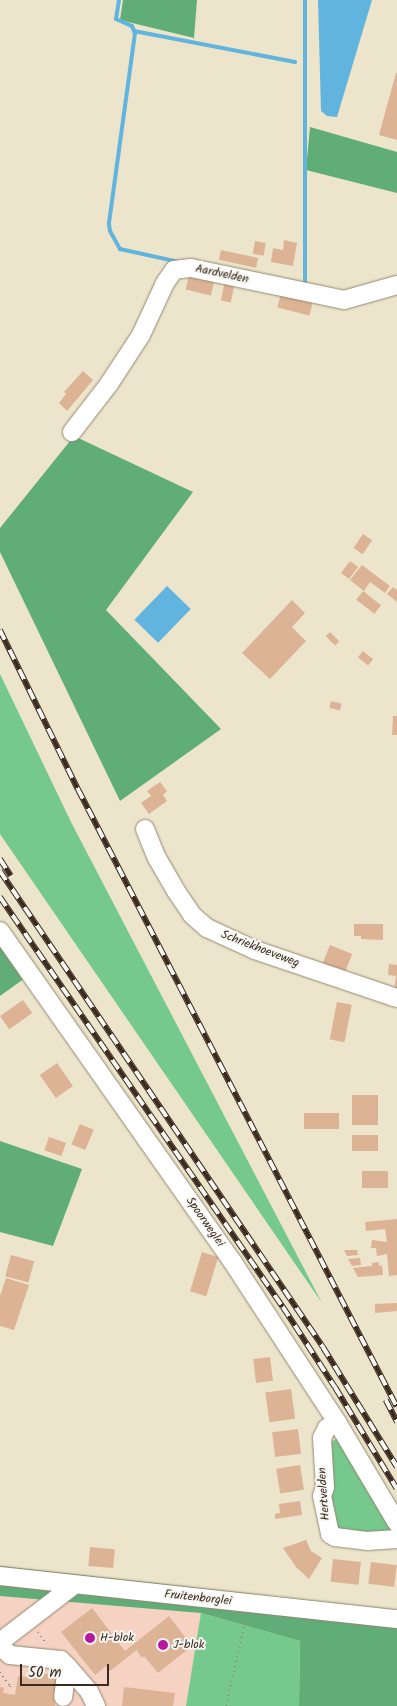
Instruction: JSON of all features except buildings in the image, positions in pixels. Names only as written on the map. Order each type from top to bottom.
[{"type":"street","name":"Aardvelden","points":[[72,432],[110,384],[141,334],[165,283],[174,270],[191,268],[344,300],[397,285]]},
{"type":"street","name":"Schriekhoeveweg","points":[[146,829],[157,858],[176,891],[192,915],[207,928],[255,950],[397,998]]},
{"type":"street","name":"Spoorweglei","points":[[0,931],[232,1261],[337,1422],[397,1523]]},
{"type":"street","name":"Hertvelden","points":[[337,1422],[327,1428],[322,1438],[325,1488],[322,1496],[330,1534],[336,1537],[367,1541],[397,1539]]},
{"type":"street","name":"Fruitenborglei","points":[[0,1576],[397,1619]]},
{"type":"street","points":[[0,1642],[74,1585]]},
{"type":"street","points":[[0,1646],[10,1655],[64,1663],[89,1691],[96,1706]]},
{"type":"street","points":[[63,1697],[64,1663]]},
{"type":"path","points":[[226,1706],[249,1604]]},
{"type":"path","points":[[30,1620],[64,1663]]},
{"type":"path","points":[[0,1672],[10,1686],[11,1691]]},
{"type":"shaded area","points":[[0,1588],[94,1598],[131,1606],[201,1613],[298,1629],[296,1706],[0,1706]]},
{"type":"green space","points":[[123,0],[197,0],[194,38],[120,20]]},
{"type":"green space","points":[[310,127],[397,152],[397,193],[306,170]]},
{"type":"green space","points":[[74,436],[193,492],[106,610],[221,729],[120,801],[0,552],[0,528]]},
{"type":"green space","points":[[0,674],[72,824],[322,1303],[0,834]]},
{"type":"green space","points":[[0,943],[25,978],[0,996]]},
{"type":"green space","points":[[0,1141],[82,1169],[53,1246],[0,1232]]},
{"type":"green space","points":[[337,1431],[393,1528],[385,1535],[342,1533],[331,1524],[328,1444],[336,1439]]},
{"type":"green space","points":[[0,1566],[397,1610],[397,1706],[299,1706],[300,1641],[201,1613],[0,1596]]},
{"type":"green space","points":[[201,1613],[300,1641],[299,1706],[186,1706]]},
{"type":"water","points":[[318,0],[372,0],[337,117],[327,116],[321,111]]},
{"type":"water","points":[[167,586],[191,609],[158,643],[134,620]]},
{"type":"waterway","points":[[119,0],[116,19],[132,26],[135,33],[109,224],[110,231],[120,249],[179,262]]},
{"type":"waterway","points":[[305,0],[305,287]]},
{"type":"waterway","points":[[134,31],[295,62]]},
{"type":"railway","points":[[0,630],[78,789],[397,1407]]},
{"type":"railway","points":[[0,859],[11,876]]},
{"type":"railway","points":[[0,871],[323,1347],[397,1467]]},
{"type":"railway","points":[[0,897],[283,1307],[335,1387],[397,1489]]},
{"type":"railway","points":[[386,1400],[397,1422]]},
{"type":"place","name":"H-blok","points":[[90,1638]]},
{"type":"place","name":"J-blok","points":[[163,1645]]}]
